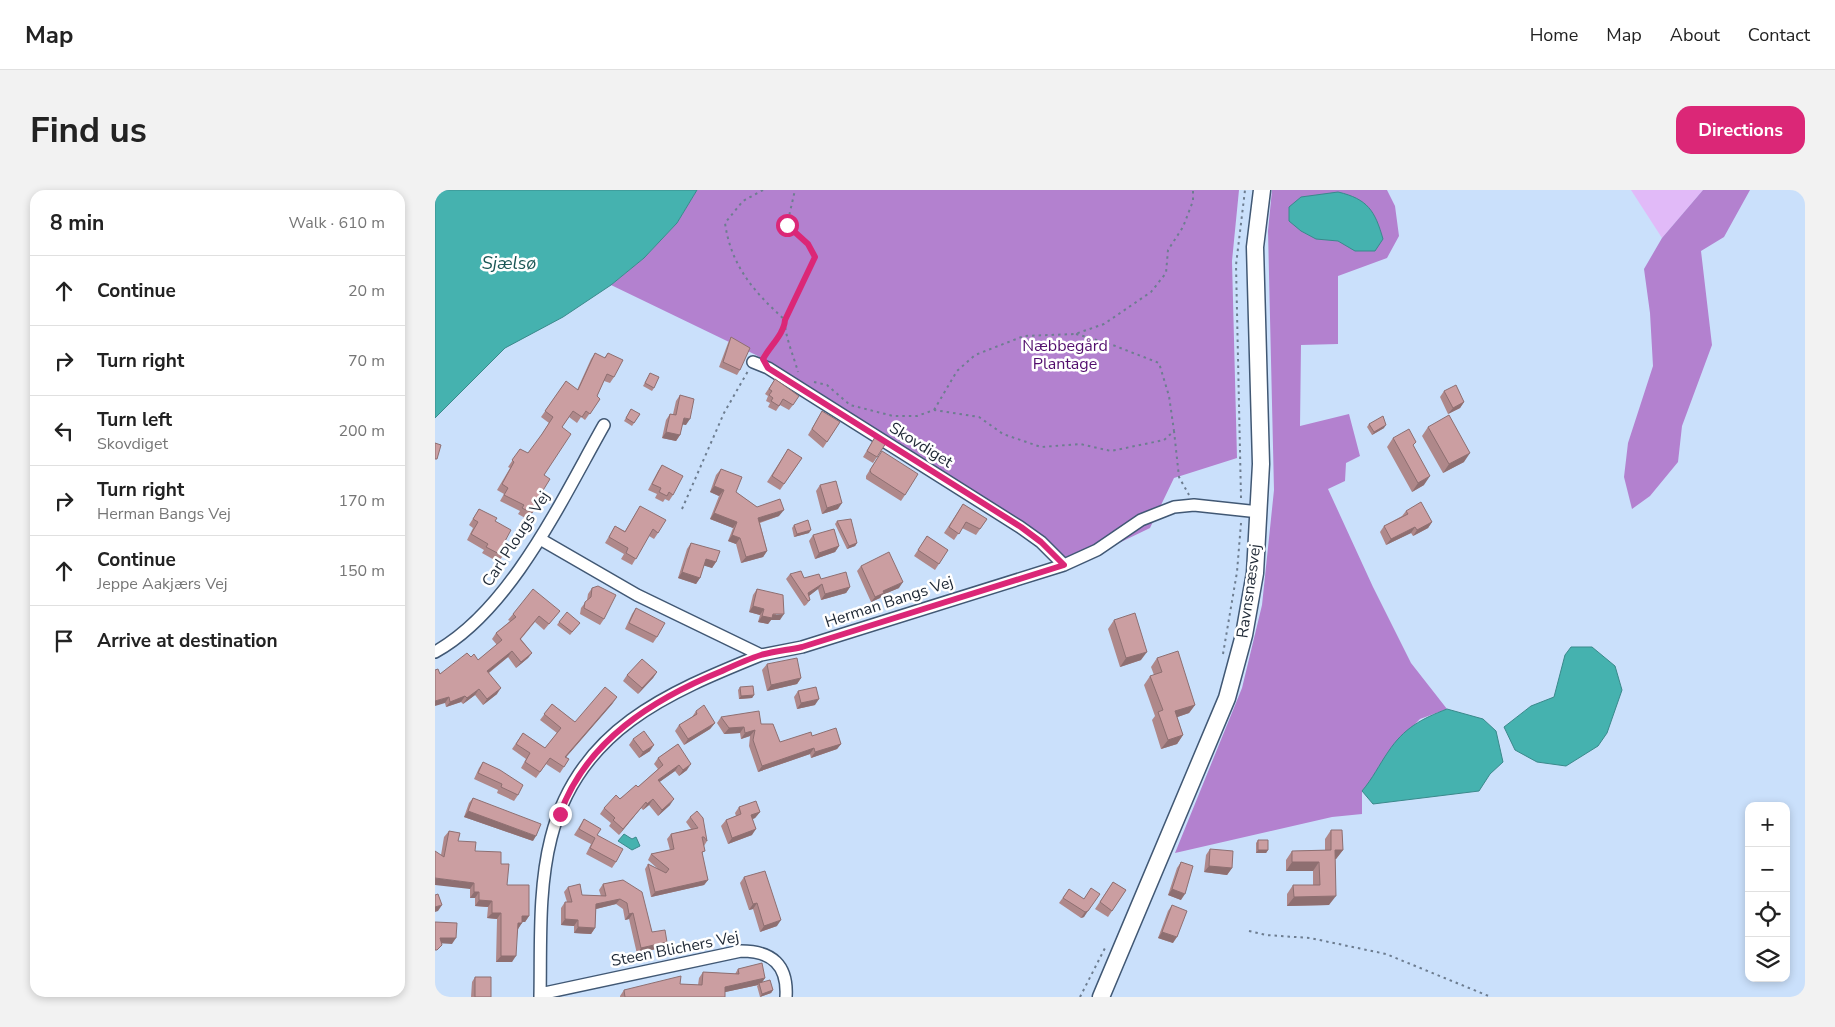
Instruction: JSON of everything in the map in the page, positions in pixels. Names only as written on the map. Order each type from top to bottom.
[{"type":"main road","name":"Ravnsnæsvej","points":[[1097,997],[1190,792],[1227,698],[1244,634],[1255,573],[1261,464],[1255,247],[1262,190]]},
{"type":"main road","name":"Ravnsnæsvej","points":[[1101,997],[1112,967]]},
{"type":"street","name":"Skovdiget","points":[[753,362],[768,368],[1021,527],[1041,542],[1064,565]]},
{"type":"street","name":"Carl Plougs Vej","points":[[435,652],[472,625],[495,601],[540,539],[604,425]]},
{"type":"street","name":"Herman Bangs Vej","points":[[540,996],[544,879],[551,838],[566,796],[581,770],[600,747],[629,722],[660,700],[689,684],[761,655],[802,647],[1064,565],[1097,550],[1156,513],[1174,507],[1194,505],[1259,512]]},
{"type":"street","points":[[540,539],[637,595],[761,655]]},
{"type":"street","name":"Steen Blichers Vej","points":[[540,996],[741,951],[759,951],[781,967],[787,982],[786,997]]},
{"type":"path","points":[[763,190],[743,201],[725,224],[728,242],[742,275],[761,298],[785,320]]},
{"type":"path","points":[[795,190],[787,225],[808,244],[815,257],[785,320],[784,330],[792,347],[798,373]]},
{"type":"path","points":[[1075,334],[1110,320],[1151,292],[1156,286],[1166,273],[1168,250],[1183,227],[1193,201],[1193,190]]},
{"type":"path","points":[[1241,502],[1236,265],[1245,190]]},
{"type":"path","points":[[768,368],[763,359],[771,343],[784,330]]},
{"type":"path","points":[[934,410],[957,371],[975,355],[1024,336],[1075,334],[1110,344],[1159,363],[1169,396],[1179,476],[1194,505]]},
{"type":"path","points":[[682,509],[724,413],[753,362]]},
{"type":"path","points":[[812,382],[827,385],[850,405],[893,416],[917,416],[934,410],[979,417],[1003,434],[1041,447],[1080,444],[1111,450],[1164,440],[1174,431]]},
{"type":"path","points":[[1222,659],[1237,572],[1241,518]]},
{"type":"path","points":[[1249,931],[1266,935],[1310,938],[1385,954],[1491,997]]},
{"type":"path","points":[[1080,997],[1107,945]]},
{"type":"shaded area","points":[[1631,190],[1703,190],[1662,238]]},
{"type":"green space","name":"Næbbegård Plantage","points":[[697,190],[1239,190],[1232,261],[1237,458],[1174,478],[1150,528],[1067,568],[1029,526],[756,355],[611,285],[644,258],[677,223]]},
{"type":"green space","points":[[1272,190],[1387,190],[1395,206],[1399,236],[1387,258],[1338,276],[1338,344],[1301,345],[1300,426],[1349,414],[1360,456],[1346,463],[1345,481],[1328,489],[1373,587],[1411,663],[1447,709],[1420,719],[1388,752],[1374,777],[1362,791],[1362,814],[1332,817],[1175,853],[1242,688],[1262,605],[1274,490],[1268,231]]},
{"type":"green space","points":[[1703,190],[1750,190],[1724,237],[1701,251],[1712,345],[1682,426],[1678,462],[1650,496],[1632,509],[1624,477],[1628,443],[1653,366],[1650,313],[1644,269],[1662,238]]},
{"type":"water","name":"Sjælsø","points":[[435,190],[697,190],[677,223],[644,258],[611,285],[563,317],[505,348],[435,418]]},
{"type":"water","points":[[1338,192],[1357,198],[1373,214],[1383,239],[1375,251],[1355,251],[1338,241],[1316,239],[1301,231],[1289,221],[1289,207],[1301,197]]},
{"type":"water","points":[[1571,647],[1592,647],[1615,666],[1622,690],[1607,733],[1598,746],[1566,766],[1537,762],[1515,750],[1504,727],[1531,706],[1554,697],[1565,655]]},
{"type":"water","points":[[1447,709],[1483,719],[1496,731],[1503,762],[1490,774],[1479,791],[1373,804],[1362,791],[1394,744],[1414,725]]},
{"type":"water","points":[[624,834],[632,839],[636,837],[640,846],[632,850],[618,841]]},
{"type":"building","points":[[731,337],[750,348],[740,370],[723,362]]},
{"type":"building","points":[[595,353],[605,358],[608,353],[623,360],[614,377],[607,374],[597,396],[600,399],[590,414],[586,411],[582,417],[573,411],[562,427],[571,434],[544,475],[550,479],[542,492],[545,494],[532,513],[522,508],[524,505],[504,495],[508,488],[502,484],[514,462],[512,460],[520,449],[528,453],[553,417],[545,411],[566,381],[578,390]]},
{"type":"building","points":[[650,373],[659,377],[654,388],[645,383]]},
{"type":"building","points":[[775,379],[799,396],[793,405],[783,399],[779,406],[771,401],[773,398],[769,395],[772,391],[769,389]]},
{"type":"building","points":[[1456,385],[1464,402],[1453,408],[1444,391]]},
{"type":"building","points":[[680,395],[694,399],[690,419],[684,418],[680,435],[666,432],[670,414],[676,415]]},
{"type":"building","points":[[631,409],[640,414],[634,423],[626,418]]},
{"type":"building","points":[[822,411],[840,422],[827,442],[812,429]]},
{"type":"building","points":[[1449,415],[1470,453],[1449,464],[1428,427]]},
{"type":"building","points":[[1383,416],[1386,425],[1374,432],[1369,424]]},
{"type":"building","points":[[1409,429],[1416,442],[1413,445],[1430,476],[1418,483],[1393,438]]},
{"type":"building","points":[[875,437],[886,443],[877,457],[867,451]]},
{"type":"building","points":[[435,443],[441,445],[437,459],[435,459]]},
{"type":"building","points":[[788,449],[802,458],[784,484],[772,476]]},
{"type":"building","points":[[882,451],[918,474],[905,495],[871,473],[870,470]]},
{"type":"building","points":[[662,465],[683,476],[673,495],[669,492],[667,496],[659,492],[661,488],[652,484]]},
{"type":"building","points":[[721,469],[742,477],[736,492],[757,507],[780,499],[784,510],[758,518],[767,551],[746,557],[740,538],[732,535],[737,522],[714,513],[724,490],[714,486]]},
{"type":"building","points":[[836,481],[842,503],[827,508],[820,485]]},
{"type":"building","points":[[1421,502],[1432,522],[1417,530],[1415,527],[1391,539],[1384,526],[1408,514],[1406,511]]},
{"type":"building","points":[[963,504],[987,519],[980,529],[966,522],[959,534],[949,527]]},
{"type":"building","points":[[640,506],[666,520],[658,533],[653,529],[636,559],[626,553],[628,548],[609,537],[615,526],[625,532]]},
{"type":"building","points":[[479,509],[497,518],[495,521],[511,530],[504,543],[508,546],[503,556],[486,547],[488,544],[471,534],[478,522],[473,519]]},
{"type":"building","points":[[851,519],[857,543],[849,546],[837,521]]},
{"type":"building","points":[[808,520],[811,530],[797,534],[794,525]]},
{"type":"building","points":[[834,529],[839,546],[819,553],[813,535]]},
{"type":"building","points":[[927,536],[948,550],[939,564],[918,550]]},
{"type":"building","points":[[691,543],[720,551],[716,562],[706,559],[700,578],[682,572]]},
{"type":"building","points":[[889,552],[903,582],[883,591],[884,593],[875,597],[861,566]]},
{"type":"building","points":[[801,571],[804,578],[819,574],[821,579],[846,572],[850,587],[825,594],[822,584],[808,593],[810,600],[808,601],[790,574]]},
{"type":"building","points":[[598,586],[616,595],[604,619],[584,608],[585,602],[591,597],[592,588]]},
{"type":"building","points":[[533,589],[560,611],[549,624],[539,616],[520,639],[532,653],[521,662],[512,651],[487,671],[501,688],[487,699],[479,689],[467,698],[465,696],[450,702],[449,697],[435,701],[435,670],[438,669],[440,674],[467,653],[471,657],[474,654],[478,660],[502,640],[496,633],[516,617],[513,614]]},
{"type":"building","points":[[757,589],[783,595],[784,614],[773,614],[772,618],[762,616],[764,609],[753,606]]},
{"type":"building","points":[[636,608],[665,623],[657,637],[629,623]]},
{"type":"building","points":[[567,612],[580,623],[572,632],[559,622]]},
{"type":"building","points":[[1135,613],[1147,652],[1126,658],[1114,620]]},
{"type":"building","points":[[1178,651],[1195,705],[1175,711],[1183,735],[1168,740],[1158,712],[1163,710],[1150,676],[1162,672],[1157,658]]},
{"type":"building","points":[[797,658],[801,678],[771,685],[767,664]]},
{"type":"building","points":[[642,659],[657,672],[642,688],[627,675]]},
{"type":"building","points":[[753,686],[754,695],[741,696],[740,687]]},
{"type":"building","points":[[605,687],[617,697],[565,757],[569,759],[564,767],[550,758],[540,772],[525,762],[530,753],[516,744],[523,733],[545,748],[561,728],[544,714],[552,704],[575,722]]},
{"type":"building","points":[[816,687],[819,699],[801,703],[798,691]]},
{"type":"building","points":[[704,705],[715,723],[688,739],[679,725],[697,714],[696,711]]},
{"type":"building","points":[[759,711],[761,724],[773,724],[780,742],[811,732],[812,736],[836,728],[841,744],[815,752],[814,748],[762,766],[753,740],[755,730],[745,733],[744,727],[729,728],[721,717]]},
{"type":"building","points":[[644,731],[654,745],[643,752],[633,739]]},
{"type":"building","points":[[678,744],[691,764],[683,770],[679,765],[658,780],[674,799],[662,810],[653,799],[647,804],[646,802],[623,829],[604,808],[616,795],[620,799],[636,785],[638,787],[663,765],[658,758]]},
{"type":"building","points":[[483,762],[500,770],[523,785],[518,795],[501,787],[502,784],[478,773]]},
{"type":"building","points":[[473,798],[541,824],[536,836],[468,811]]},
{"type":"building","points":[[756,801],[760,812],[751,815],[756,829],[732,838],[726,820],[741,814],[739,807]]},
{"type":"building","points":[[697,811],[703,818],[707,841],[702,837],[705,851],[702,852],[708,880],[655,892],[648,864],[666,873],[669,869],[651,854],[674,849],[671,834],[698,828],[690,817]]},
{"type":"building","points":[[584,819],[601,829],[597,835],[623,849],[616,862],[590,848],[595,838],[579,829]]},
{"type":"building","points":[[1331,830],[1342,830],[1343,850],[1335,850],[1336,896],[1294,897],[1293,885],[1320,885],[1319,862],[1292,862],[1292,851],[1331,850]]},
{"type":"building","points":[[449,831],[460,833],[458,841],[476,842],[475,851],[501,852],[501,864],[509,864],[507,885],[529,885],[529,916],[522,916],[522,923],[518,923],[516,956],[501,956],[501,913],[492,913],[492,901],[479,900],[479,892],[474,892],[474,883],[435,878],[435,851],[444,857]]},
{"type":"building","points":[[1258,840],[1268,840],[1268,850],[1258,850]]},
{"type":"building","points":[[1210,849],[1233,851],[1232,868],[1209,866]]},
{"type":"building","points":[[1181,862],[1193,866],[1185,894],[1172,889]]},
{"type":"building","points":[[765,871],[781,920],[764,926],[757,903],[753,904],[744,877]]},
{"type":"building","points":[[623,880],[642,892],[652,932],[665,930],[667,942],[641,948],[633,913],[629,914],[627,903],[620,899],[596,904],[595,928],[578,927],[578,920],[565,919],[565,902],[572,902],[568,887],[580,884],[582,895],[606,896],[603,884]]},
{"type":"building","points":[[1113,882],[1126,890],[1112,911],[1100,902]]},
{"type":"building","points":[[1091,888],[1100,894],[1088,911],[1085,912],[1063,898],[1069,889],[1084,899]]},
{"type":"building","points":[[438,894],[442,905],[435,907],[435,895]]},
{"type":"building","points":[[1172,905],[1187,911],[1177,937],[1162,932]]},
{"type":"building","points":[[435,922],[457,923],[456,938],[440,938],[442,945],[437,950],[435,950]]},
{"type":"building","points":[[762,963],[765,978],[725,987],[725,997],[625,997],[624,990],[681,976],[680,984],[702,985],[703,972],[739,974],[738,969]]},
{"type":"building","points":[[475,977],[491,977],[491,997],[475,997]]},
{"type":"building","points":[[770,980],[773,990],[762,994],[759,983]]},
{"type":"route","points":[[560,814],[566,796],[581,770],[600,747],[629,722],[660,700],[689,684],[761,655],[802,647],[1064,565],[1041,542],[1021,527],[768,368],[763,359],[771,343],[784,330],[785,320],[815,257],[808,244],[787,225]]}]
